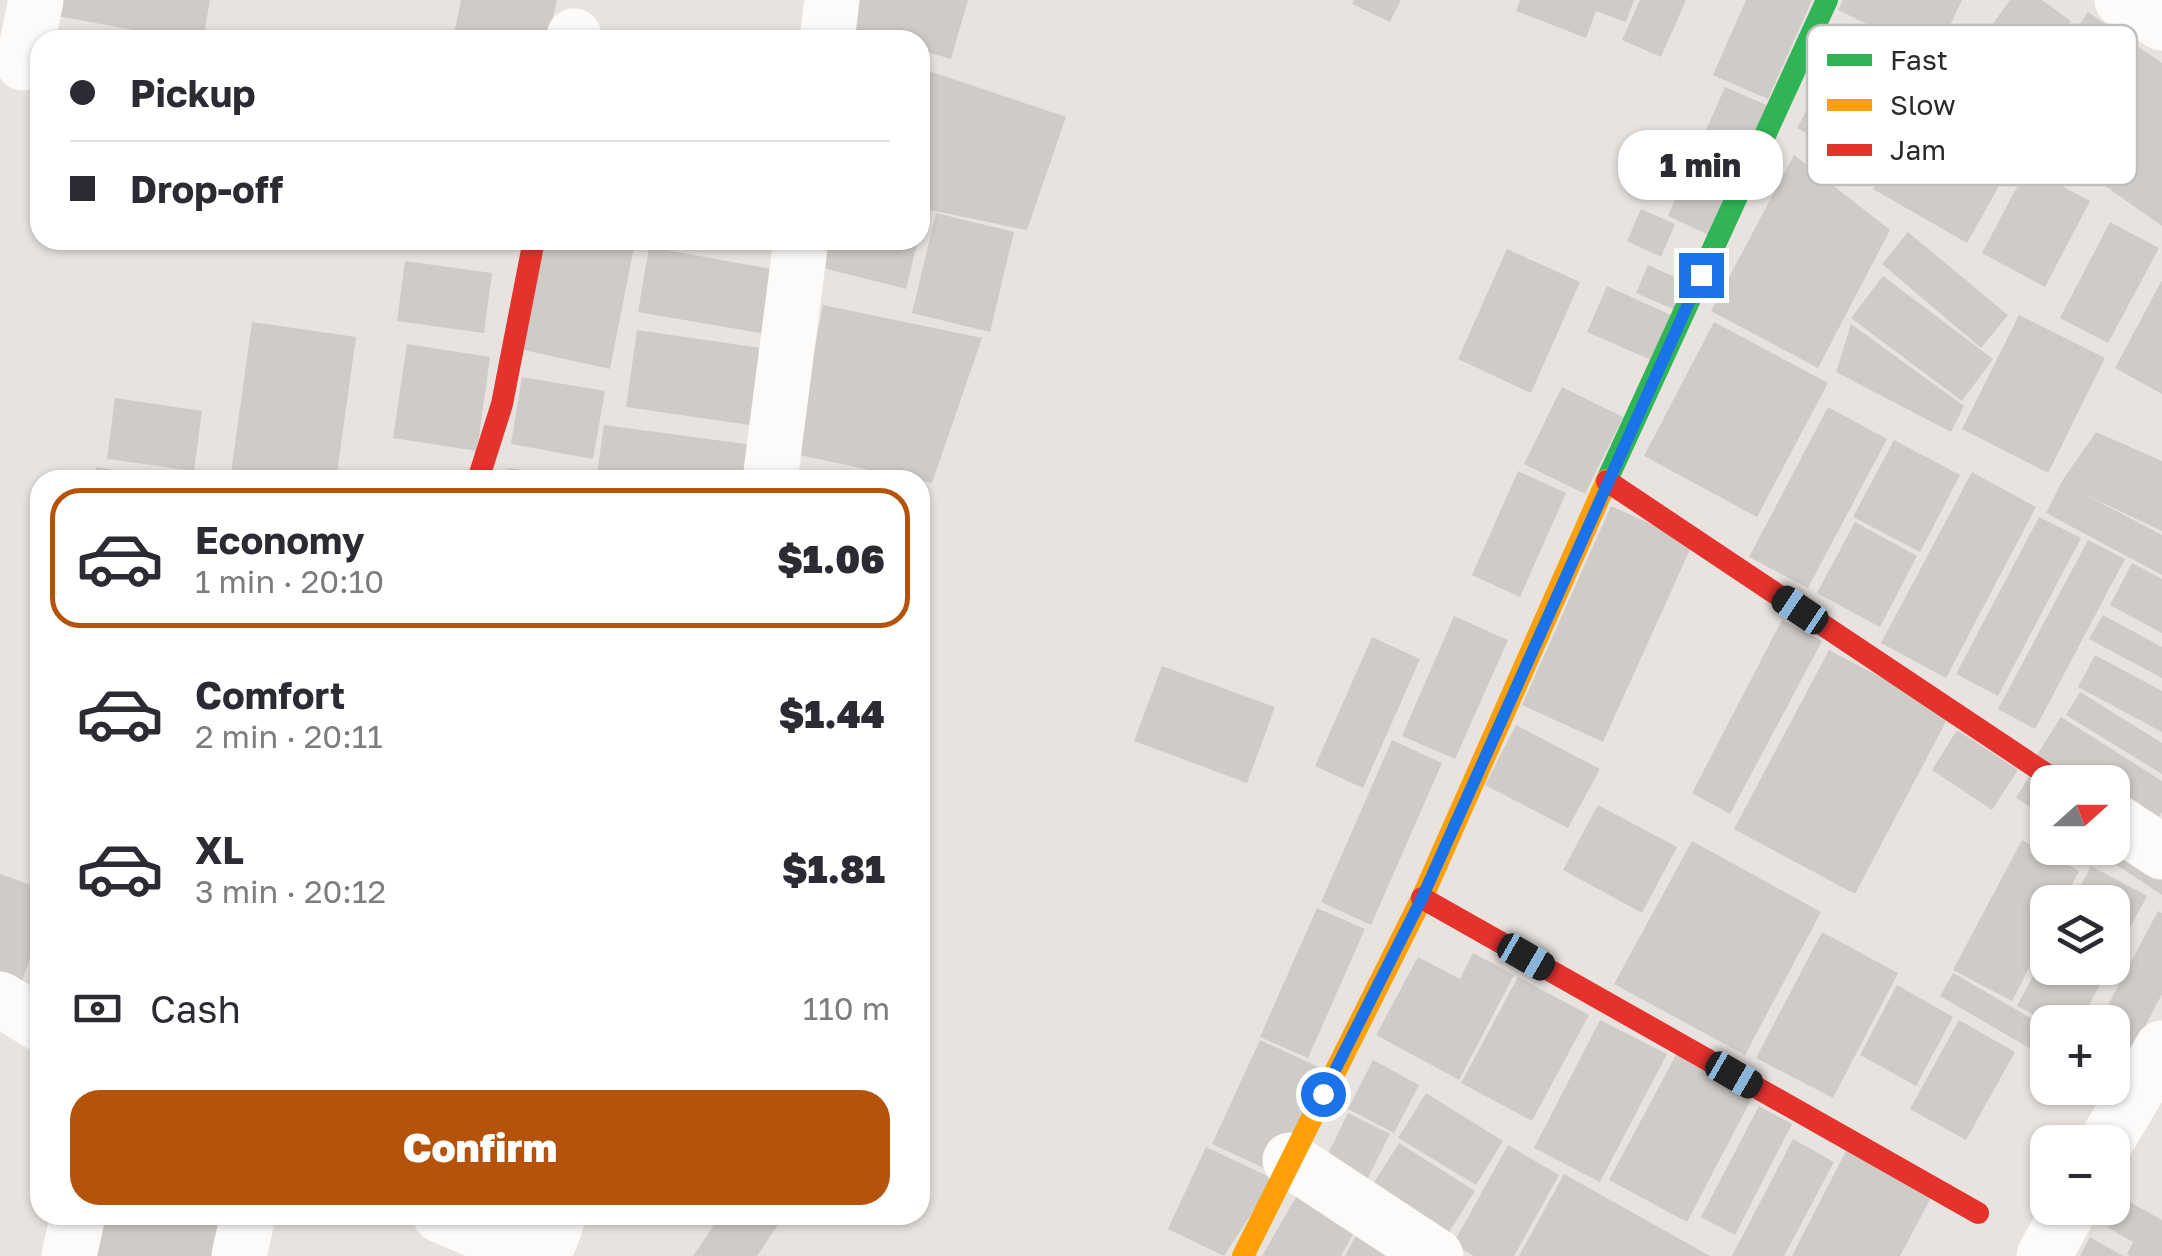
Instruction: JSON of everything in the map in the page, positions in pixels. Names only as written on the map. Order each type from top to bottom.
[{"type":"street","points":[[23,62],[36,0]]},
{"type":"street","points":[[828,30],[832,0]]},
{"type":"street","points":[[1816,25],[1827,0]]},
{"type":"street","points":[[2122,0],[2162,24]]},
{"type":"street","points":[[1243,1256],[1422,898],[1807,44]]},
{"type":"street","points":[[481,470],[502,404],[532,250]]},
{"type":"street","points":[[771,470],[800,250]]},
{"type":"street","points":[[1607,482],[2032,765]]},
{"type":"street","points":[[2130,831],[2162,852]]},
{"type":"street","points":[[1422,898],[1978,1213]]},
{"type":"street","points":[[0,999],[30,1018]]},
{"type":"street","points":[[2116,1125],[2162,1048]]},
{"type":"street","points":[[1290,1160],[1436,1256]]},
{"type":"street","points":[[69,1256],[76,1225]]},
{"type":"street","points":[[239,1256],[246,1225]]},
{"type":"street","points":[[463,1225],[539,1254],[555,1225]]},
{"type":"street","points":[[2044,1256],[2061,1225]]},
{"type":"building","points":[[55,0],[210,0],[205,30],[134,30],[52,15]]},
{"type":"building","points":[[461,0],[557,0],[550,30],[455,30]]},
{"type":"building","points":[[843,0],[968,0],[951,59],[930,53],[930,30],[855,30],[835,24]]},
{"type":"building","points":[[1354,0],[1401,0],[1390,22],[1352,4]]},
{"type":"building","points":[[1520,0],[1634,0],[1626,22],[1596,11],[1586,38],[1516,11]]},
{"type":"building","points":[[1640,0],[1686,0],[1661,57],[1622,40]]},
{"type":"building","points":[[1746,0],[1812,0],[1768,99],[1713,75]]},
{"type":"building","points":[[1843,0],[1962,0],[1950,25],[1869,25],[1838,10]]},
{"type":"building","points":[[2010,0],[2042,0],[2071,21],[2068,25],[1992,25]]},
{"type":"building","points":[[2088,12],[2107,25],[2079,25]]},
{"type":"building","points":[[2137,46],[2162,63],[2162,226],[2104,185],[2137,185]]},
{"type":"building","points":[[930,71],[1066,117],[1027,230],[930,210]]},
{"type":"building","points":[[1725,87],[1769,106],[1711,236],[1668,216]]},
{"type":"building","points":[[1807,110],[1807,133],[1797,128]]},
{"type":"building","points":[[1794,155],[1807,165],[1807,185],[1832,185],[1890,230],[1818,368],[1711,311]]},
{"type":"building","points":[[1875,185],[1999,185],[1967,243],[1873,189]]},
{"type":"building","points":[[2018,185],[2059,185],[2090,201],[2045,287],[1982,253]]},
{"type":"building","points":[[1641,209],[1675,224],[1661,257],[1627,241]]},
{"type":"building","points":[[936,213],[1014,232],[990,332],[912,313]]},
{"type":"building","points":[[2110,222],[2159,248],[2108,343],[2060,318]]},
{"type":"building","points":[[1908,232],[2008,315],[1981,348],[1882,264]]},
{"type":"building","points":[[1507,249],[1580,282],[1531,393],[1458,359]]},
{"type":"building","points":[[539,250],[633,250],[610,369],[519,349]]},
{"type":"building","points":[[648,250],[788,272],[777,336],[638,312]]},
{"type":"building","points":[[810,250],[916,250],[906,289],[807,264]]},
{"type":"building","points":[[405,261],[492,273],[484,333],[397,321]]},
{"type":"building","points":[[1648,265],[1688,283],[1675,310],[1636,293]]},
{"type":"building","points":[[1883,276],[1993,359],[1962,401],[1851,318]]},
{"type":"building","points":[[2162,280],[2162,394],[2115,368]]},
{"type":"building","points":[[1607,286],[1671,315],[1651,360],[1587,332]]},
{"type":"building","points":[[823,305],[982,338],[932,483],[930,470],[870,470],[794,454]]},
{"type":"building","points":[[2019,315],[2105,358],[2048,473],[1962,429]]},
{"type":"building","points":[[252,322],[356,337],[337,470],[231,470]]},
{"type":"building","points":[[1714,322],[1828,383],[1757,517],[1644,456]]},
{"type":"building","points":[[1851,324],[1964,406],[1951,432],[1836,372]]},
{"type":"building","points":[[637,330],[775,350],[763,427],[626,407]]},
{"type":"building","points":[[407,344],[490,357],[477,451],[393,438]]},
{"type":"building","points":[[522,377],[605,391],[593,459],[511,444]]},
{"type":"building","points":[[1562,387],[1623,417],[1585,494],[1524,464]]},
{"type":"building","points":[[115,398],[202,411],[194,470],[107,459]]},
{"type":"building","points":[[1828,407],[1887,439],[1808,588],[1749,557]]},
{"type":"building","points":[[604,425],[767,447],[764,470],[597,470]]},
{"type":"building","points":[[2096,432],[2162,461],[2162,531],[2084,494],[2162,535],[2162,575],[2046,513],[2062,481]]},
{"type":"building","points":[[1894,440],[1960,475],[1920,552],[1853,517]]},
{"type":"building","points":[[1518,471],[1566,493],[1520,597],[1472,575]]},
{"type":"building","points":[[1972,472],[2036,507],[1946,678],[1881,643]]},
{"type":"building","points":[[1611,506],[1693,543],[1603,742],[1522,705]]},
{"type":"building","points":[[2039,517],[2081,538],[1998,696],[1956,674]]},
{"type":"building","points":[[1855,522],[1917,556],[1880,627],[1817,593]]},
{"type":"building","points":[[2088,540],[2125,559],[2035,729],[1998,709]]},
{"type":"building","points":[[2132,563],[2162,579],[2162,633],[2110,605]]},
{"type":"building","points":[[2103,615],[2162,647],[2162,678],[2089,639]]},
{"type":"building","points":[[1454,616],[1508,640],[1455,759],[1402,736]]},
{"type":"building","points":[[1782,620],[1822,641],[1730,814],[1692,793]]},
{"type":"building","points":[[1372,637],[1420,659],[1363,788],[1315,766]]},
{"type":"building","points":[[1829,650],[1950,714],[1855,894],[1734,829]]},
{"type":"building","points":[[2095,655],[2162,691],[2162,732],[2078,687]]},
{"type":"building","points":[[1162,666],[1275,707],[1247,783],[1134,741]]},
{"type":"building","points":[[2080,692],[2162,743],[2162,774],[2066,715]]},
{"type":"building","points":[[2061,717],[2162,781],[2162,812],[2150,831],[2130,818],[2130,765],[2046,765],[2035,758]]},
{"type":"building","points":[[1516,725],[1600,769],[1568,828],[1485,785]]},
{"type":"building","points":[[1957,730],[2018,770],[1992,810],[1932,770]]},
{"type":"building","points":[[1392,740],[1442,763],[1371,925],[1321,902]]},
{"type":"building","points":[[2030,775],[2030,807],[2016,798]]},
{"type":"building","points":[[1598,805],[1677,847],[1642,913],[1563,870]]},
{"type":"building","points":[[2022,840],[2030,844],[2030,865],[2068,865],[2079,871],[2072,885],[2030,885],[2030,966],[2012,1001],[1953,970]]},
{"type":"building","points":[[1692,841],[1821,912],[1745,1055],[1614,984]]},
{"type":"building","points":[[2130,852],[2162,858],[2162,895],[2117,865],[2130,865]]},
{"type":"building","points":[[2091,866],[2126,885],[2081,885]]},
{"type":"building","points":[[0,874],[30,884],[30,957],[19,991],[0,985]]},
{"type":"building","points":[[2130,887],[2147,896],[2130,928]]},
{"type":"building","points":[[1317,908],[1365,929],[1308,1058],[1260,1037]]},
{"type":"building","points":[[2158,911],[2162,913],[2162,994],[2130,1055],[2130,1005],[2108,1005],[2119,985],[2130,985],[2130,964]]},
{"type":"building","points":[[1822,932],[1898,973],[1833,1098],[1756,1058]]},
{"type":"building","points":[[1473,953],[1514,975],[1459,1080],[1376,1035],[1418,957],[1460,979]]},
{"type":"building","points":[[1953,973],[2030,1018],[2030,1048],[1940,996]]},
{"type":"building","points":[[1518,977],[1589,1015],[1532,1121],[1461,1083]]},
{"type":"building","points":[[2030,982],[2030,985],[2100,985],[2089,1005],[2030,1005],[2030,1013],[2017,1006]]},
{"type":"building","points":[[1897,985],[1953,1017],[1916,1086],[1860,1055]]},
{"type":"building","points":[[1600,1020],[1667,1054],[1600,1182],[1534,1148]]},
{"type":"building","points":[[1959,1020],[2015,1052],[1966,1140],[1910,1109]]},
{"type":"building","points":[[1260,1040],[1325,1070],[1277,1174],[1212,1144]]},
{"type":"building","points":[[1677,1053],[1754,1094],[1687,1222],[1609,1180]]},
{"type":"building","points":[[1373,1060],[1419,1085],[1394,1133],[1348,1109]]},
{"type":"building","points":[[1426,1093],[1503,1141],[1476,1185],[1398,1138]]},
{"type":"building","points":[[1759,1106],[1792,1124],[1735,1235],[1701,1217]]},
{"type":"building","points":[[1348,1113],[1390,1134],[1366,1182],[1325,1160]]},
{"type":"building","points":[[1793,1139],[1834,1162],[1784,1256],[1732,1256]]},
{"type":"building","points":[[1399,1143],[1475,1191],[1446,1237],[1370,1189]]},
{"type":"building","points":[[1508,1145],[1559,1175],[1514,1256],[1474,1256],[1453,1244]]},
{"type":"building","points":[[1206,1147],[1274,1179],[1224,1256],[1168,1229]]},
{"type":"building","points":[[1847,1149],[1933,1194],[1900,1256],[1792,1256]]},
{"type":"building","points":[[1564,1174],[1710,1256],[1519,1256]]},
{"type":"building","points":[[1307,1178],[1360,1222],[1341,1256],[1262,1256]]},
{"type":"building","points":[[2130,1202],[2162,1220],[2162,1256],[2130,1256],[2127,1254],[2133,1242],[2108,1228],[2130,1225]]},
{"type":"building","points":[[102,1225],[226,1225],[220,1256],[97,1256]]},
{"type":"building","points":[[714,1225],[778,1225],[757,1256],[693,1256]]},
{"type":"building","points":[[1360,1228],[1399,1256],[1345,1256]]},
{"type":"building","points":[[2090,1237],[2100,1243],[2124,1256],[2080,1256]]},
{"type":"traffic: fast","points":[[1816,25],[1827,0]]},
{"type":"traffic: fast","points":[[1607,480],[1807,44]]},
{"type":"traffic: slow","points":[[1243,1256],[1422,898],[1607,480]]},
{"type":"traffic: jam","points":[[481,470],[502,404],[532,250]]},
{"type":"traffic: jam","points":[[1607,481],[2033,765]]},
{"type":"traffic: jam","points":[[1422,898],[1978,1213]]},
{"type":"route","points":[[1323,1094],[1422,898],[1701,275]]}]
